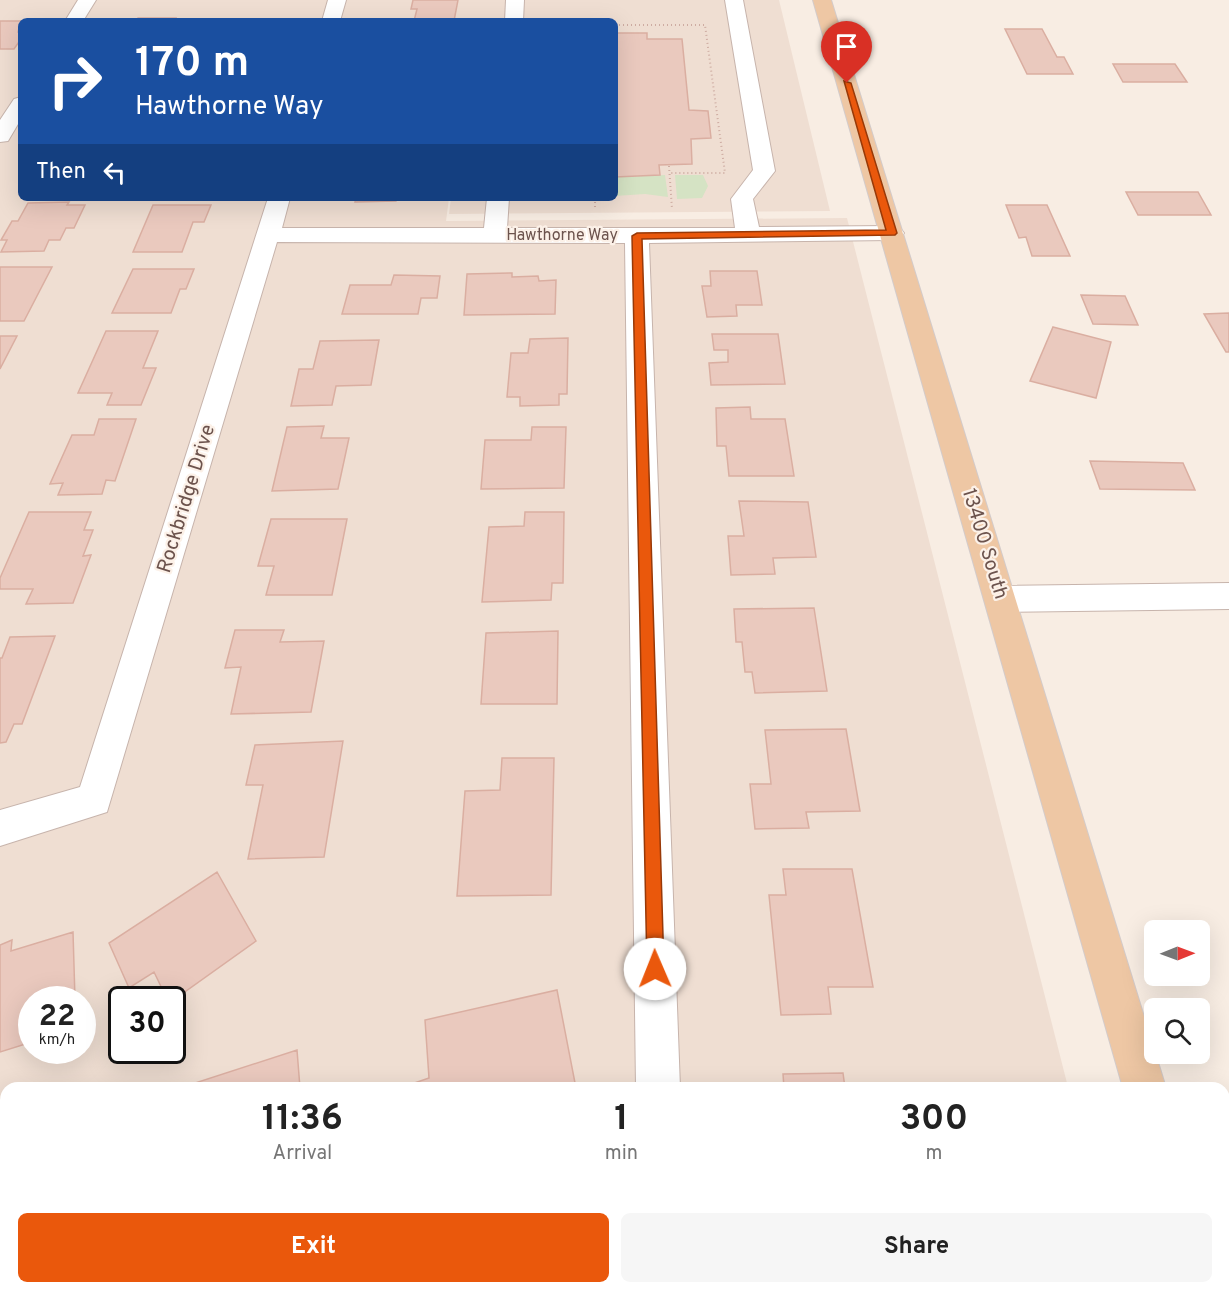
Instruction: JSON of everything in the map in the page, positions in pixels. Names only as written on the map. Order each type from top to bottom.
[{"type":"main road","name":"13400 South","points":[[822,0],[1143,1082]]},
{"type":"street","points":[[76,18],[87,0]]},
{"type":"street","points":[[332,18],[338,0]]},
{"type":"street","points":[[514,18],[516,0]]},
{"type":"street","points":[[734,0],[764,171],[742,199],[748,234]]},
{"type":"street","points":[[0,136],[18,108]]},
{"type":"street","name":"Rockbridge Drive","points":[[0,828],[94,800],[278,201]]},
{"type":"street","points":[[495,236],[498,201]]},
{"type":"street","name":"Hawthorne Way","points":[[268,235],[637,236],[892,233]]},
{"type":"street","points":[[637,236],[658,1082]]},
{"type":"street","points":[[1001,599],[1229,596]]},
{"type":"path","points":[[618,25],[705,26],[725,173],[669,173]]},
{"type":"path","points":[[669,166],[672,213]]},
{"type":"shaded area","points":[[0,0],[779,0],[830,211],[449,214],[451,201],[618,201],[618,18],[18,18],[18,201],[449,201],[446,221],[847,218],[1067,1082],[0,1082]]},
{"type":"green space","points":[[665,175],[668,197],[645,194],[618,196],[618,177]]},
{"type":"green space","points":[[675,175],[703,175],[708,186],[702,198],[677,199]]},
{"type":"building","points":[[413,0],[458,0],[455,18],[415,18],[417,9],[411,9]]},
{"type":"building","points":[[0,21],[18,21],[18,43],[14,49],[0,49]]},
{"type":"building","points":[[1005,29],[1042,29],[1057,57],[1064,57],[1073,74],[1027,74]]},
{"type":"building","points":[[618,33],[647,33],[647,39],[682,39],[689,110],[708,111],[711,138],[691,139],[692,164],[659,165],[660,175],[618,177]]},
{"type":"building","points":[[1113,64],[1175,64],[1187,82],[1123,82]]},
{"type":"building","points":[[1126,192],[1198,192],[1211,215],[1138,215]]},
{"type":"building","points":[[69,202],[67,205],[85,205],[74,228],[66,228],[60,240],[49,240],[44,251],[1,252],[7,240],[1,240],[12,221],[18,221],[28,203]]},
{"type":"building","points":[[153,205],[211,205],[204,222],[193,222],[182,252],[133,252]]},
{"type":"building","points":[[1006,205],[1047,205],[1070,256],[1032,256],[1026,237],[1019,238]]},
{"type":"building","points":[[0,267],[52,267],[24,321],[0,321]]},
{"type":"building","points":[[133,269],[194,269],[186,289],[180,289],[171,313],[112,313]]},
{"type":"building","points":[[710,271],[757,271],[762,305],[736,305],[737,316],[707,317],[702,286],[711,286]]},
{"type":"building","points":[[512,273],[512,277],[538,276],[539,281],[556,280],[555,314],[464,315],[467,274]]},
{"type":"building","points":[[394,275],[440,276],[437,298],[421,298],[418,314],[342,314],[350,285],[391,285]]},
{"type":"building","points":[[1081,295],[1125,296],[1138,325],[1093,324]]},
{"type":"building","points":[[1229,313],[1229,352],[1226,352],[1204,314]]},
{"type":"building","points":[[1053,327],[1111,342],[1096,398],[1030,381]]},
{"type":"building","points":[[106,331],[158,331],[143,368],[156,368],[141,405],[107,405],[112,393],[78,393]]},
{"type":"building","points":[[712,334],[778,334],[785,384],[711,385],[709,363],[728,362],[728,350],[714,350]]},
{"type":"building","points":[[0,336],[17,336],[0,369]]},
{"type":"building","points":[[568,338],[567,394],[559,394],[559,405],[520,406],[520,397],[507,397],[511,353],[528,353],[530,339]]},
{"type":"building","points":[[379,340],[371,385],[336,386],[332,405],[291,406],[299,369],[313,369],[320,341]]},
{"type":"building","points":[[750,407],[751,419],[785,419],[794,476],[729,476],[726,446],[717,446],[716,408]]},
{"type":"building","points":[[99,419],[136,419],[115,481],[106,480],[102,494],[58,495],[63,483],[50,484],[72,435],[94,435]]},
{"type":"building","points":[[324,426],[321,438],[349,438],[338,489],[272,491],[287,427]]},
{"type":"building","points":[[532,427],[566,427],[564,488],[481,489],[485,440],[531,440]]},
{"type":"building","points":[[1090,461],[1183,463],[1195,490],[1100,489]]},
{"type":"building","points":[[739,501],[808,502],[816,557],[773,558],[775,574],[731,575],[728,536],[744,536]]},
{"type":"building","points":[[29,512],[91,512],[84,530],[93,530],[83,556],[91,555],[73,603],[26,604],[33,589],[0,589],[0,578]]},
{"type":"building","points":[[525,512],[564,512],[563,583],[552,583],[551,600],[482,602],[489,527],[524,526]]},
{"type":"building","points":[[271,519],[347,519],[332,595],[266,595],[274,566],[258,566]]},
{"type":"building","points":[[814,608],[827,691],[755,693],[752,672],[745,672],[742,642],[736,642],[734,609]]},
{"type":"building","points":[[235,630],[284,630],[280,642],[324,641],[311,712],[231,714],[241,667],[225,668]]},
{"type":"building","points":[[558,631],[557,704],[481,704],[486,633]]},
{"type":"building","points":[[55,636],[22,724],[14,724],[6,742],[0,743],[0,658],[2,658],[10,637]]},
{"type":"building","points":[[846,729],[860,811],[806,812],[809,828],[755,829],[750,784],[771,784],[765,730]]},
{"type":"building","points":[[343,741],[324,857],[248,859],[263,785],[246,785],[255,745]]},
{"type":"building","points":[[502,758],[554,758],[551,895],[457,896],[465,791],[500,790]]},
{"type":"building","points":[[783,869],[852,869],[873,987],[828,987],[831,1014],[781,1015],[769,895],[786,895]]},
{"type":"building","points":[[217,872],[256,941],[186,991],[186,986],[161,986],[154,972],[132,986],[128,986],[109,943]]},
{"type":"building","points":[[73,932],[75,986],[18,986],[18,1046],[0,1052],[0,945],[12,940],[11,951]]},
{"type":"building","points":[[557,990],[575,1082],[417,1082],[429,1078],[425,1020]]},
{"type":"building","points":[[297,1050],[300,1082],[198,1082]]},
{"type":"building","points":[[843,1073],[844,1082],[784,1082],[783,1074]]},
{"type":"route","points":[[655,969],[637,236],[892,233],[847,83]]}]
